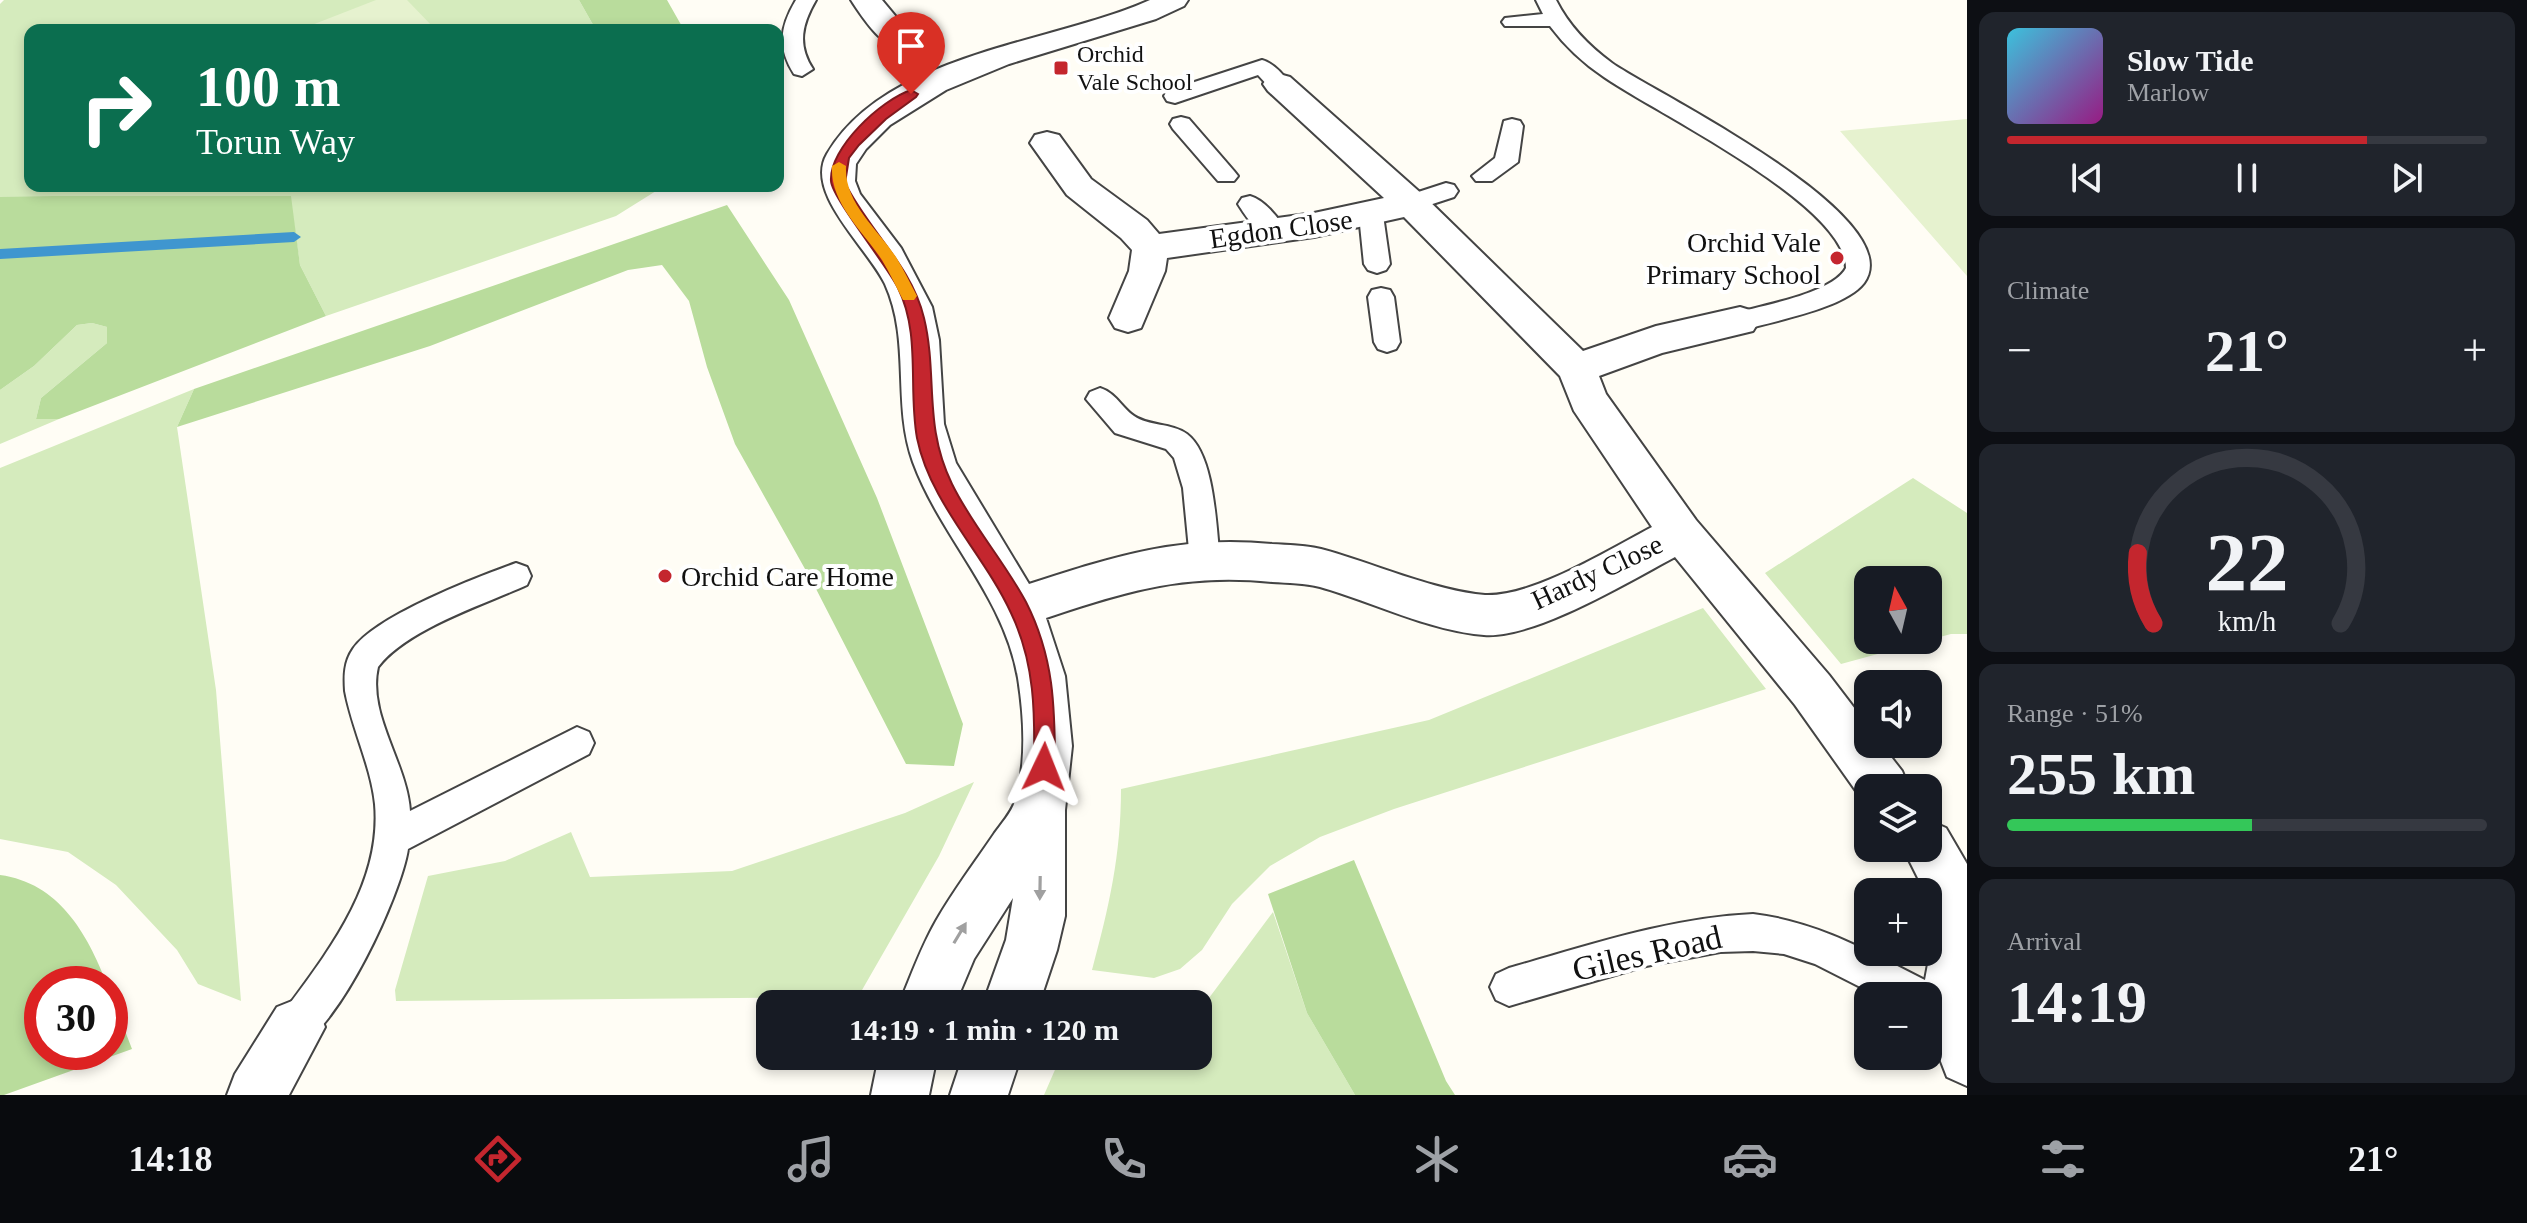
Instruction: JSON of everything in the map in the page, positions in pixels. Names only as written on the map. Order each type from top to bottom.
[{"type":"street","points":[[866,0],[902,42]]},
{"type":"street","points":[[1016,990],[1035,932],[1041,898],[1040,810],[1047,745],[1045,695],[1035,648],[1018,607],[944,487],[926,439],[917,319],[906,288],[890,260],[847,202],[838,183],[838,169],[842,157],[854,141],[881,116],[937,81],[993,60],[1136,16],[1173,0]]},
{"type":"street","name":"Egdon Close","points":[[1279,84],[1411,203],[1577,369]]},
{"type":"street","points":[[1047,143],[1079,187],[1134,229],[1150,248],[1147,271],[1128,318]]},
{"type":"street","name":"Egdon Close","points":[[1150,248],[1276,233],[1371,215],[1411,203]]},
{"type":"street","points":[[1577,369],[1656,340],[1740,321]]},
{"type":"street","name":"Hardy Close","points":[[1018,607],[1129,571],[1205,560],[1262,560],[1317,567],[1424,601],[1486,615],[1528,607],[1574,589],[1681,533],[1588,400],[1577,369]]},
{"type":"street","points":[[1681,533],[1812,690],[1874,774]]},
{"type":"street","points":[[933,990],[955,940],[1040,810]]},
{"type":"street","name":"Giles Road","points":[[1937,862],[1957,898],[1960,917],[1960,937],[1942,1012]]},
{"type":"street","points":[[256,1095],[297,1027]]},
{"type":"street","points":[[900,1095],[905,1070]]},
{"type":"street","points":[[979,1095],[987,1070]]},
{"type":"lane","points":[[802,69],[792,56],[790,42],[792,28],[806,0]]},
{"type":"lane","points":[[1512,22],[1552,10],[1579,45],[1611,72],[1726,137],[1795,184],[1830,216],[1854,247],[1859,264],[1856,277],[1841,290],[1740,321]]},
{"type":"lane","points":[[1175,96],[1262,67],[1279,84]]},
{"type":"lane","points":[[1181,124],[1226,176]]},
{"type":"lane","points":[[1484,176],[1506,162],[1510,153],[1512,126]]},
{"type":"lane","points":[[1411,203],[1446,191]]},
{"type":"lane","points":[[1250,204],[1276,233]]},
{"type":"lane","points":[[1371,215],[1377,264]]},
{"type":"lane","points":[[1381,297],[1387,342]]},
{"type":"lane","points":[[1100,399],[1125,425],[1176,441],[1187,453],[1197,488],[1205,560]]},
{"type":"lane","points":[[297,1027],[354,945],[380,888],[393,838],[392,802],[359,685],[363,661],[391,634],[516,576]]},
{"type":"lane","points":[[393,838],[577,743]]},
{"type":"lane","name":"Giles Road","points":[[1509,987],[1704,935],[1760,932],[1812,945],[1879,982]]},
{"type":"green space","points":[[4,0],[579,0],[593,24],[24,24],[24,192],[654,192],[616,216],[326,316],[300,265],[290,196],[0,197],[0,4]]},
{"type":"green space","points":[[376,0],[407,0],[430,24],[314,24]]},
{"type":"green space","points":[[579,0],[667,0],[681,24],[593,24]]},
{"type":"green space","points":[[1967,119],[1967,276],[1840,131]]},
{"type":"green space","points":[[291,196],[300,265],[326,316],[59,419],[36,419],[41,398],[107,343],[107,327],[92,323],[77,325],[34,366],[0,390],[0,197]]},
{"type":"green space","points":[[727,205],[789,300],[877,498],[963,724],[954,766],[906,764],[814,585],[735,444],[707,367],[689,301],[662,265],[628,270],[430,346],[177,427],[194,389]]},
{"type":"green space","points":[[92,323],[107,327],[107,343],[41,398],[36,419],[59,419],[0,444],[0,390],[34,366],[77,325]]},
{"type":"green space","points":[[194,389],[177,427],[216,690],[241,1001],[198,984],[177,950],[116,885],[68,852],[0,839],[0,468]]},
{"type":"green space","points":[[1913,478],[1967,513],[1967,634],[1942,636],[1942,566],[1854,566],[1854,654],[1878,654],[1841,664],[1765,573]]},
{"type":"green space","points":[[1703,608],[1766,689],[1394,809],[1320,837],[1270,866],[1232,904],[1202,950],[1180,969],[1154,978],[1092,970],[1113,881],[1121,789],[1429,720]]},
{"type":"green space","points":[[974,782],[939,856],[862,990],[756,990],[756,998],[396,1001],[395,990],[428,876],[505,861],[571,832],[590,877],[732,871],[905,813]]},
{"type":"green space","points":[[1354,860],[1446,1081],[1455,1095],[1355,1095],[1307,1013],[1268,894]]},
{"type":"green space","points":[[0,875],[39,888],[55,900],[80,929],[99,966],[24,966],[24,1070],[74,1070],[0,1095]]},
{"type":"green space","points":[[1273,912],[1307,1013],[1355,1095],[1044,1095],[1055,1070],[1212,1070],[1212,994]]},
{"type":"waterway","points":[[0,254],[294,237]]},
{"type":"slow traffic","points":[[839,166],[838,183],[847,202],[890,260],[909,296]]},
{"type":"place","name":"Orchid Vale School","points":[[1061,68]]},
{"type":"place","name":"Orchid Vale Primary School","points":[[1837,258]]},
{"type":"place","name":"Orchid Care Home","points":[[665,576]]},
{"type":"route","points":[[911,94],[854,141],[842,157],[838,183],[847,202],[890,260],[906,288],[917,319],[923,365],[922,402],[926,439],[944,487],[1018,607],[1035,648],[1045,695],[1047,745],[1044,767]]}]
